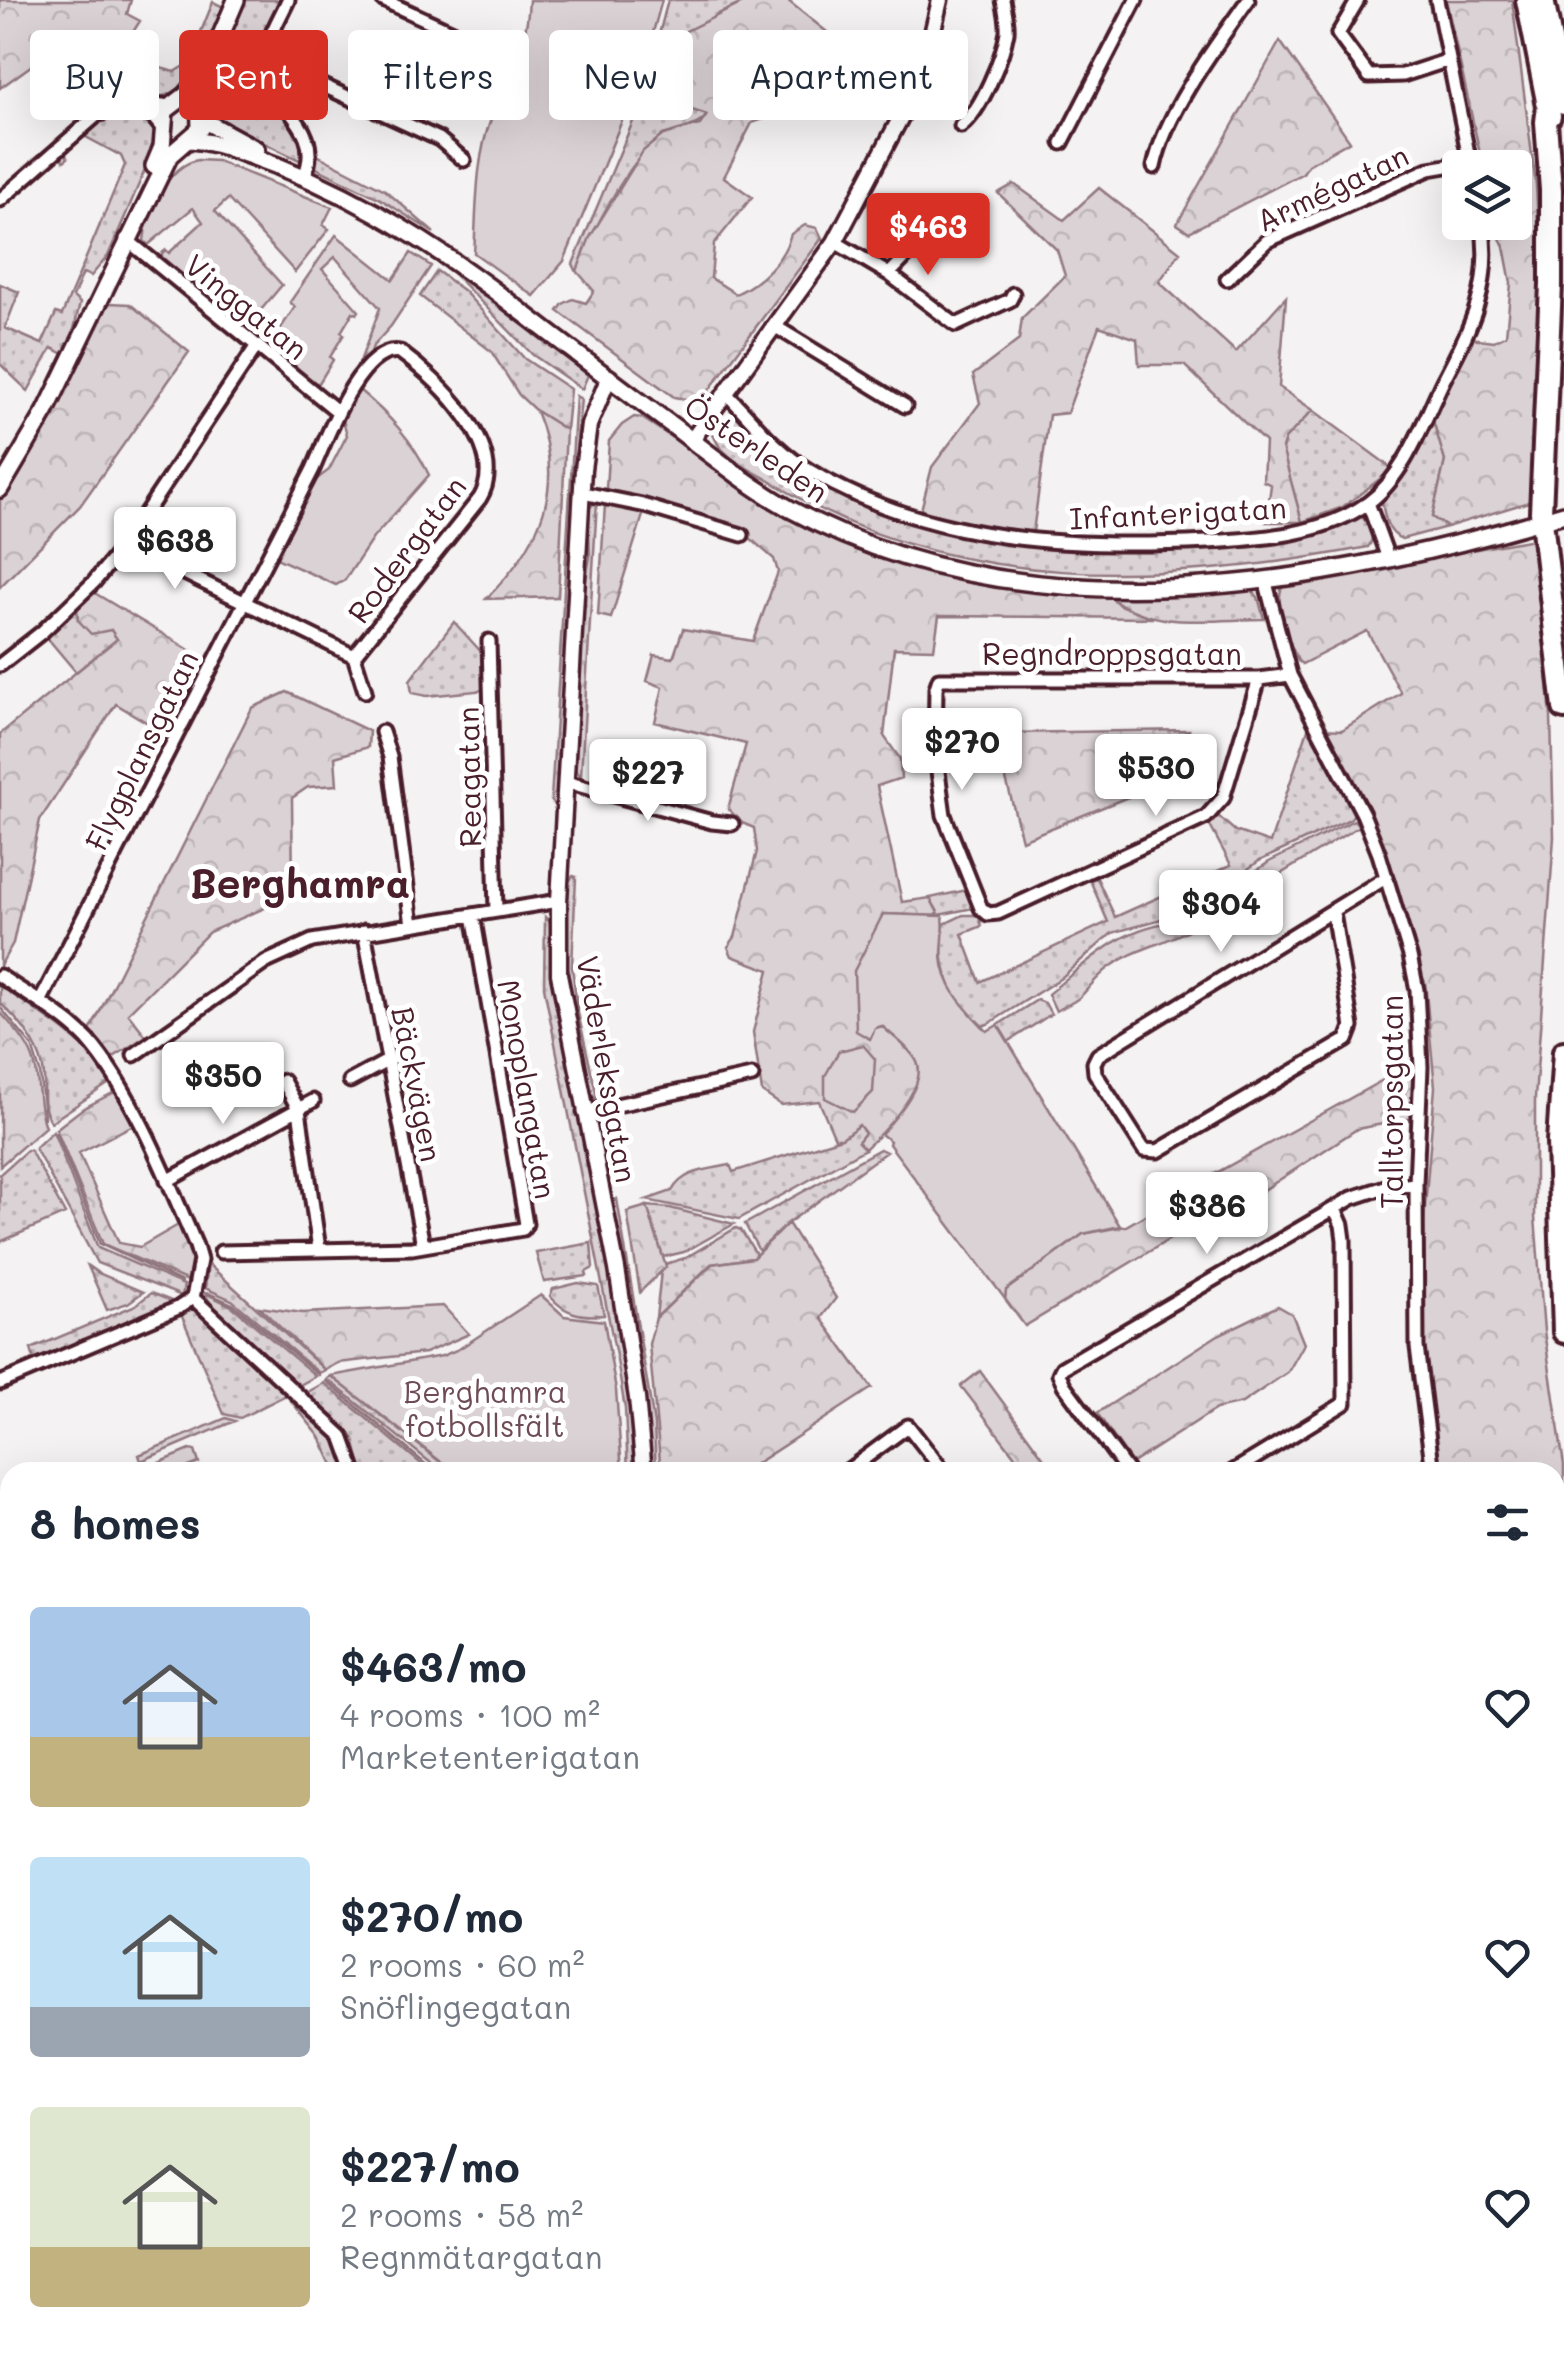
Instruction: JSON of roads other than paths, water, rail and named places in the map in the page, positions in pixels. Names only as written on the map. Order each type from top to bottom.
[{"type":"highway","points":[[1527,0],[1556,105],[1564,190]]},
{"type":"highway","points":[[1543,0],[1560,63],[1556,105],[1546,122],[1551,284],[1542,520],[1564,708]]},
{"type":"highway","points":[[1564,1052],[1558,1142],[1564,1332]]},
{"type":"main road","points":[[222,30],[236,0]]},
{"type":"main road","points":[[126,240],[126,228],[162,147],[162,117],[179,98]]},
{"type":"main road","points":[[173,104],[179,104]]},
{"type":"main road","points":[[0,489],[46,410],[170,154],[200,128],[199,120]]},
{"type":"main road","name":"Österleden","points":[[206,120],[280,165],[418,235],[730,470],[788,508],[857,540],[930,566],[1057,585],[1207,587],[1388,558],[1564,514]]},
{"type":"main road","points":[[163,130],[174,140],[186,141]]},
{"type":"main road","name":"Österleden","points":[[186,141],[208,141],[280,165]]},
{"type":"street","points":[[276,30],[288,0]]},
{"type":"street","points":[[383,0],[448,30]]},
{"type":"street","points":[[692,440],[835,242],[922,77],[940,0]]},
{"type":"street","points":[[961,126],[978,106],[1004,42],[1008,28],[1003,0]]},
{"type":"street","points":[[1062,143],[1136,0]]},
{"type":"street","points":[[1154,167],[1156,154],[1191,84],[1248,0]]},
{"type":"street","points":[[1358,0],[1338,34],[1369,76],[1403,75],[1449,60]]},
{"type":"street","points":[[1437,0],[1468,150]]},
{"type":"street","points":[[328,89],[439,139],[464,160]]},
{"type":"street","points":[[159,103],[173,104]]},
{"type":"street","points":[[0,200],[92,120]]},
{"type":"street","points":[[155,120],[163,130]]},
{"type":"street","points":[[298,120],[310,150],[304,177]]},
{"type":"street","name":"Armégatan","points":[[1227,280],[1266,241],[1428,169],[1442,168]]},
{"type":"street","points":[[889,274],[923,239],[929,225]]},
{"type":"street","name":"Vinggatan","points":[[126,240],[337,411]]},
{"type":"street","name":"Infanterigatan","points":[[727,394],[790,459],[862,498],[924,520],[1015,540],[1086,545],[1236,540],[1304,531],[1368,503],[1405,457],[1474,320],[1485,270],[1483,240]]},
{"type":"street","points":[[835,242],[889,274],[956,324],[1010,300],[1013,294]]},
{"type":"street","points":[[776,327],[904,406]]},
{"type":"street","points":[[0,665],[72,606],[125,544],[256,347]]},
{"type":"street","name":"Rodergatan","points":[[125,544],[354,656],[480,498],[489,474],[480,443],[455,402],[437,381],[400,352],[386,351],[371,364],[337,411]]},
{"type":"street","name":"Väderleksgatan","points":[[609,377],[589,425],[583,493],[559,901],[559,974],[617,1269],[643,1462]]},
{"type":"street","name":"Flygplansgatan","points":[[40,1002],[313,469],[337,411]]},
{"type":"street","points":[[583,493],[642,504],[742,536]]},
{"type":"street","points":[[1368,503],[1388,558]]},
{"type":"street","name":"Talltorpsgatan","points":[[1265,579],[1290,676],[1363,814],[1386,877],[1417,990],[1421,1068],[1416,1184],[1418,1347],[1432,1462]]},
{"type":"street","name":"Reagatan","points":[[489,641],[496,911]]},
{"type":"street","points":[[354,656],[366,691]]},
{"type":"street","name":"Regndroppsgatan","points":[[1259,679],[1237,757],[1214,810],[1198,822],[992,914],[981,908],[944,815],[935,750],[939,679],[1290,676]]},
{"type":"street","points":[[382,732],[390,756],[412,924]]},
{"type":"street","points":[[566,782],[732,824]]},
{"type":"street","points":[[1333,912],[1352,1027],[1347,1040],[1158,1152],[1144,1150],[1096,1072],[1095,1058],[1386,877]]},
{"type":"street","points":[[134,1056],[266,962],[312,941],[559,901]]},
{"type":"street","name":"Monoplangatan","points":[[422,1245],[518,1231],[526,1224],[473,915]]},
{"type":"street","name":"Bäckvägen","points":[[364,931],[422,1245]]},
{"type":"street","points":[[0,976],[70,1024],[102,1058],[167,1181],[200,1260],[193,1298],[178,1308],[0,1383]]},
{"type":"street","points":[[350,1082],[389,1060]]},
{"type":"street","points":[[584,1112],[752,1076]]},
{"type":"street","points":[[283,1081],[299,1110],[319,1249]]},
{"type":"street","points":[[167,1181],[313,1101]]},
{"type":"street","points":[[1121,1462],[1060,1378],[1062,1368],[1367,1192],[1416,1184]]},
{"type":"street","points":[[1248,1462],[1345,1403],[1344,1240],[1335,1209]]},
{"type":"street","points":[[221,1252],[422,1245]]},
{"type":"street","points":[[193,1298],[342,1436],[353,1462]]},
{"type":"street","points":[[860,1462],[908,1426],[936,1462]]},
{"type":"waterway","points":[[0,1007],[32,1046],[40,1072],[44,1118]]},
{"type":"waterway","points":[[56,1133],[100,1244],[182,1282]]},
{"type":"waterway","points":[[208,1293],[234,1305],[319,1375]]},
{"type":"waterway","points":[[326,1381],[423,1462]]},
{"type":"district","name":"Berghamra","points":[[300,882]]},
{"type":"park label","name":"Berghamra fotbollsfält","points":[[485,1408]]}]
